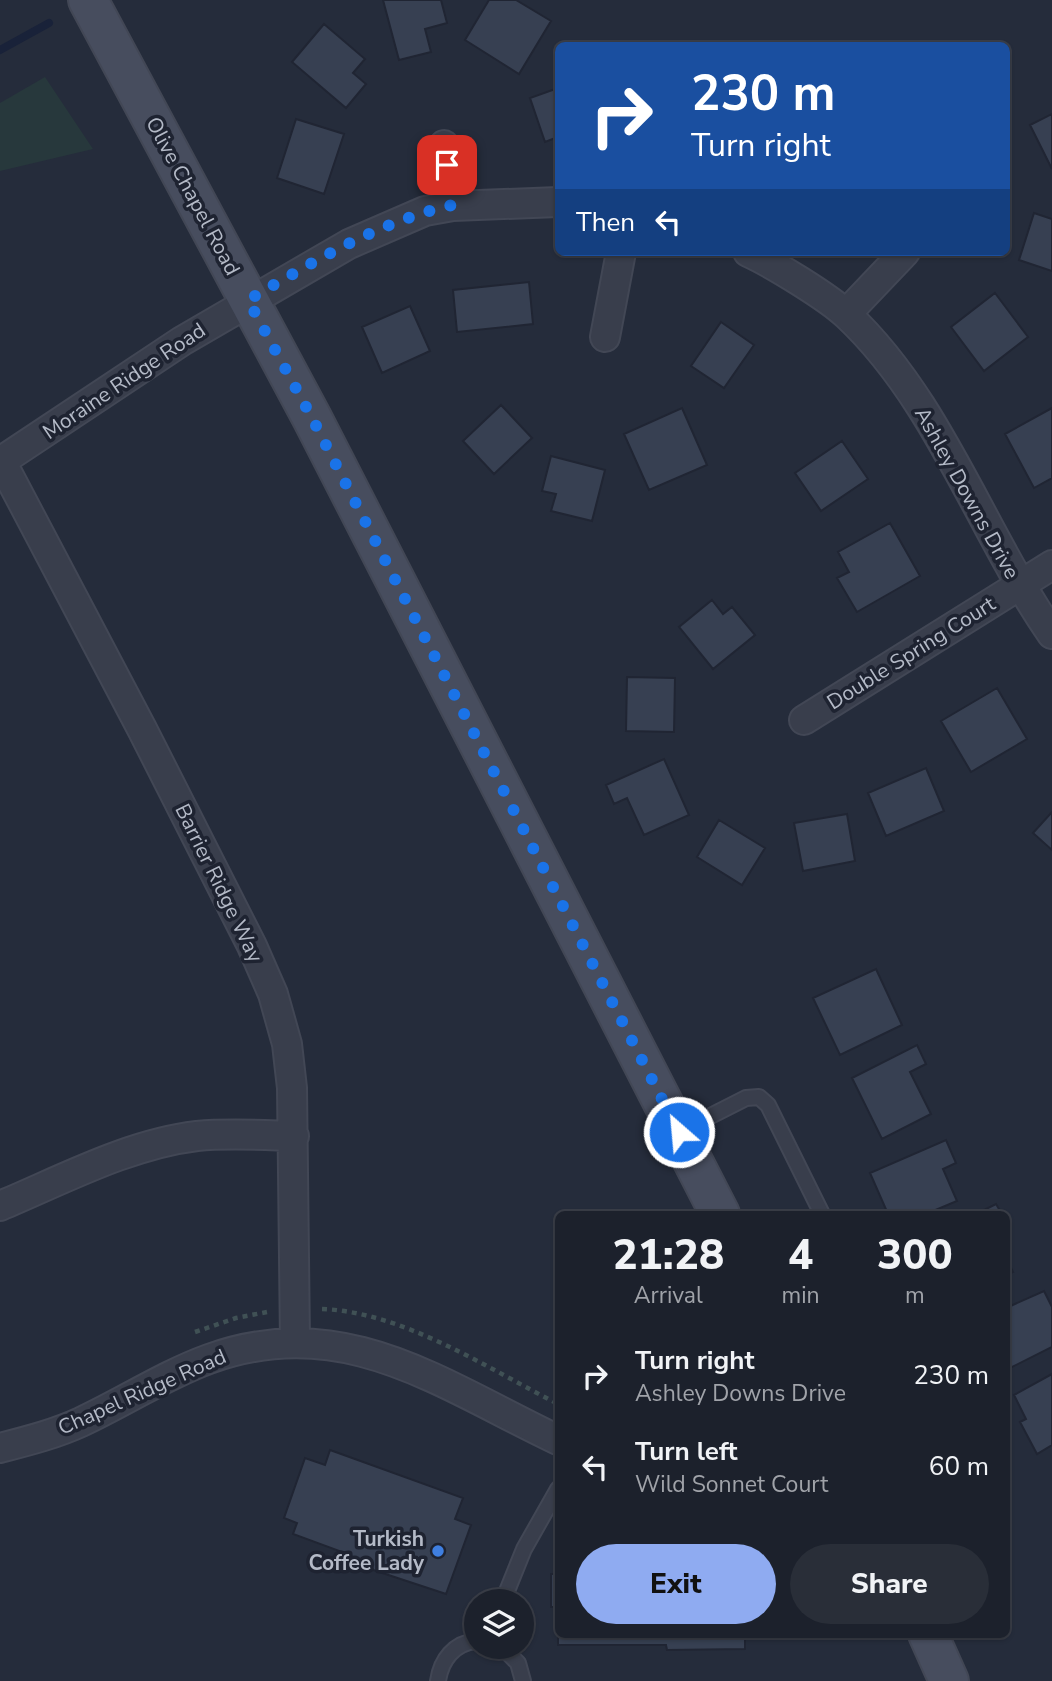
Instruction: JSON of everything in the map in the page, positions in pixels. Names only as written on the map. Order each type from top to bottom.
[{"type":"main road","name":"Olive Chapel Road","points":[[88,0],[312,418],[718,1211]]},
{"type":"main road","points":[[930,1638],[949,1681]]},
{"type":"street","points":[[444,145],[453,205]]},
{"type":"street","points":[[248,300],[349,244],[425,211],[453,205],[555,202]]},
{"type":"street","points":[[605,337],[620,256]]},
{"type":"street","name":"Ashley Downs Drive","points":[[754,256],[846,314],[896,372],[939,435],[1019,586],[1052,634]]},
{"type":"street","points":[[846,314],[901,256]]},
{"type":"street","name":"Moraine Ridge Road","points":[[1,462],[126,376],[248,300]]},
{"type":"street","name":"Barrier Ridge Way","points":[[1,462],[136,717],[267,982],[287,1044],[293,1136],[295,1342]]},
{"type":"street","name":"Double Spring Court","points":[[804,720],[1052,565]]},
{"type":"street","points":[[0,1206],[155,1145],[195,1136],[293,1136]]},
{"type":"street","name":"Chapel Ridge Road","points":[[0,1448],[78,1423],[208,1359],[248,1347],[295,1342],[323,1343],[384,1357],[442,1380],[555,1438]]},
{"type":"lane","points":[[679,1132],[746,1098],[759,1097],[768,1105],[821,1211]]},
{"type":"lane","points":[[508,1589],[524,1549],[555,1494]]},
{"type":"lane","points":[[438,1681],[444,1660],[451,1651],[464,1646]]},
{"type":"lane","points":[[514,1659],[518,1663],[523,1681]]},
{"type":"shaded area","points":[[45,77],[93,149],[0,171],[0,103]]},
{"type":"building","points":[[383,0],[441,0],[447,23],[425,29],[431,52],[399,60]]},
{"type":"building","points":[[489,0],[516,0],[551,21],[519,74],[465,40]]},
{"type":"building","points":[[324,24],[365,59],[353,73],[366,84],[346,108],[292,62]]},
{"type":"building","points":[[555,89],[555,138],[545,142],[530,98]]},
{"type":"building","points":[[1052,114],[1052,169],[1030,125]]},
{"type":"building","points":[[296,119],[344,134],[324,194],[277,178]]},
{"type":"building","points":[[1034,213],[1052,219],[1052,271],[1019,260]]},
{"type":"building","points":[[529,282],[533,324],[457,332],[453,290]]},
{"type":"building","points":[[995,293],[1028,337],[984,371],[951,327]]},
{"type":"building","points":[[410,306],[430,351],[382,373],[362,327]]},
{"type":"building","points":[[721,322],[754,345],[724,388],[691,366]]},
{"type":"building","points":[[501,405],[532,438],[494,474],[463,441]]},
{"type":"building","points":[[682,408],[707,465],[649,490],[624,434]]},
{"type":"building","points":[[1052,408],[1052,478],[1034,488],[1005,434]]},
{"type":"building","points":[[842,441],[868,479],[821,511],[795,473]]},
{"type":"building","points":[[551,456],[605,470],[592,521],[551,511],[556,494],[542,491]]},
{"type":"building","points":[[890,523],[920,576],[857,612],[837,578],[849,572],[838,552]]},
{"type":"building","points":[[712,600],[723,614],[732,607],[755,635],[713,669],[679,627]]},
{"type":"building","points":[[627,677],[675,678],[674,732],[626,731]]},
{"type":"building","points":[[997,688],[1027,739],[971,772],[941,721]]},
{"type":"building","points":[[664,759],[689,815],[644,835],[627,798],[614,804],[606,785]]},
{"type":"building","points":[[926,768],[944,811],[886,836],[868,793]]},
{"type":"building","points":[[1052,812],[1052,850],[1033,833]]},
{"type":"building","points":[[847,814],[855,861],[803,871],[794,823]]},
{"type":"building","points":[[719,820],[765,848],[742,885],[697,857]]},
{"type":"building","points":[[876,969],[902,1025],[840,1055],[813,998]]},
{"type":"building","points":[[917,1045],[926,1064],[910,1072],[931,1114],[882,1139],[852,1078]]},
{"type":"building","points":[[946,1140],[956,1163],[943,1169],[957,1201],[933,1211],[887,1211],[870,1173]]},
{"type":"building","points":[[996,1204],[1000,1211],[982,1211]]},
{"type":"building","points":[[1044,1291],[1052,1307],[1052,1347],[1010,1368],[1010,1306]]},
{"type":"building","points":[[1052,1374],[1052,1445],[1037,1454],[1020,1422],[1026,1419],[1014,1395]]},
{"type":"building","points":[[330,1450],[463,1498],[455,1519],[471,1525],[446,1594],[343,1560],[345,1553],[293,1534],[297,1523],[284,1518],[305,1458],[325,1465]]},
{"type":"building","points":[[551,1574],[555,1574],[555,1607],[551,1607]]},
{"type":"building","points":[[558,1638],[745,1638],[745,1649],[667,1650],[666,1645],[558,1645]]},
{"type":"waterway","points":[[0,50],[49,23]]},
{"type":"place","name":"Turkish Coffee Lady","points":[[438,1551]]},
{"type":"route","points":[[447,165],[453,205],[425,211],[349,244],[248,300],[312,418],[679,1132]]}]
